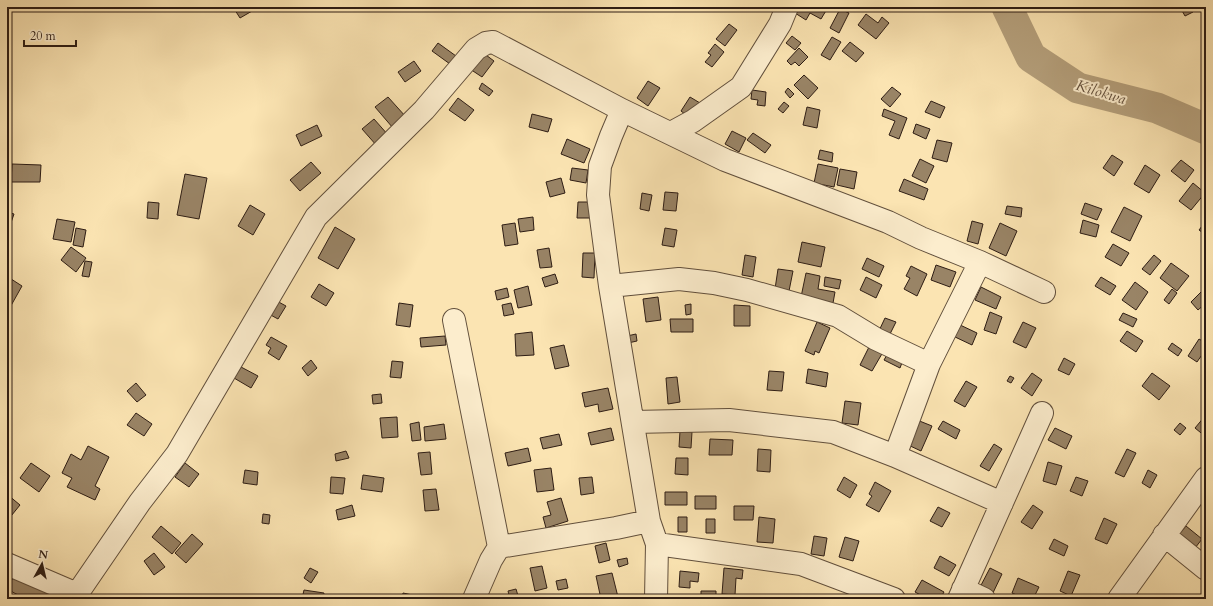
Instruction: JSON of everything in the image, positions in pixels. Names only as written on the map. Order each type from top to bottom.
[{"type":"street","points":[[671,133],[693,121],[741,87],[780,24],[787,7]]},
{"type":"street","points":[[7,564],[80,596],[140,502],[177,454],[316,217],[424,110],[476,49],[486,43],[494,42],[622,110],[725,160],[856,209],[980,262],[1044,292]]},
{"type":"street","points":[[622,110],[600,166],[598,195],[610,286],[649,521],[657,544],[656,599]]},
{"type":"street","points":[[895,456],[929,364],[980,262]]},
{"type":"street","points":[[610,286],[679,279],[714,283],[747,290],[838,316],[876,339],[929,364]]},
{"type":"street","points":[[454,320],[499,547],[491,560],[474,599]]},
{"type":"street","points":[[984,599],[961,594],[1042,413]]},
{"type":"street","points":[[633,422],[729,420],[833,432],[895,456],[1002,503]]},
{"type":"street","points":[[1119,599],[1206,478]]},
{"type":"street","points":[[499,547],[616,528],[649,521]]},
{"type":"street","points":[[1164,535],[1206,569]]},
{"type":"street","points":[[657,544],[801,564],[894,599]]},
{"type":"building","points":[[233,7],[259,7],[240,18]]},
{"type":"building","points":[[798,7],[823,7],[827,9],[821,19],[810,13],[806,20],[795,13]]},
{"type":"building","points":[[1180,7],[1191,7],[1193,12],[1185,16]]},
{"type":"building","points":[[840,9],[849,13],[839,33],[830,28]]},
{"type":"building","points":[[866,14],[878,23],[882,17],[889,23],[876,39],[858,25]]},
{"type":"building","points":[[729,24],[737,30],[725,46],[716,39]]},
{"type":"building","points":[[792,36],[801,43],[795,50],[786,43]]},
{"type":"building","points":[[832,37],[841,42],[830,60],[821,55]]},
{"type":"building","points":[[850,42],[864,53],[856,62],[842,51]]},
{"type":"building","points":[[438,43],[456,56],[450,64],[432,51]]},
{"type":"building","points":[[715,44],[724,52],[712,67],[705,62],[711,55],[708,53]]},
{"type":"building","points":[[799,48],[808,57],[799,66],[795,62],[791,65],[787,61]]},
{"type":"building","points":[[482,52],[494,61],[482,77],[470,69]]},
{"type":"building","points":[[414,61],[421,71],[405,82],[398,72]]},
{"type":"building","points":[[804,75],[818,88],[808,99],[794,85]]},
{"type":"building","points":[[648,81],[660,88],[648,106],[637,98]]},
{"type":"building","points":[[482,83],[493,91],[489,96],[479,89]]},
{"type":"building","points":[[892,87],[901,94],[890,107],[881,99]]},
{"type":"building","points":[[788,88],[794,94],[790,98],[785,92]]},
{"type":"building","points":[[752,90],[766,92],[765,106],[757,105],[758,100],[751,99]]},
{"type":"building","points":[[388,97],[406,117],[393,128],[375,107]]},
{"type":"building","points":[[690,97],[700,103],[690,118],[681,111]]},
{"type":"building","points":[[458,98],[474,110],[465,121],[449,110]]},
{"type":"building","points":[[931,101],[945,107],[940,118],[925,112]]},
{"type":"building","points":[[784,102],[789,106],[783,113],[778,109]]},
{"type":"building","points":[[807,107],[820,110],[817,128],[803,125]]},
{"type":"building","points":[[884,109],[907,118],[899,139],[889,135],[895,121],[882,116]]},
{"type":"building","points":[[532,114],[552,119],[548,132],[529,127]]},
{"type":"building","points":[[374,119],[389,136],[377,146],[362,129]]},
{"type":"building","points":[[916,124],[930,129],[926,139],[913,133]]},
{"type":"building","points":[[317,125],[322,136],[301,146],[296,135]]},
{"type":"building","points":[[732,131],[746,138],[739,152],[725,144]]},
{"type":"building","points":[[753,133],[771,145],[765,153],[747,140]]},
{"type":"building","points":[[567,139],[590,149],[584,163],[561,154]]},
{"type":"building","points":[[937,140],[952,143],[947,162],[932,158]]},
{"type":"building","points":[[820,150],[833,153],[832,162],[818,159]]},
{"type":"building","points":[[1112,155],[1123,162],[1114,176],[1103,168]]},
{"type":"building","points":[[920,159],[934,166],[926,183],[912,176]]},
{"type":"building","points":[[1181,160],[1194,170],[1185,182],[1171,171]]},
{"type":"building","points":[[311,162],[321,173],[300,191],[290,180]]},
{"type":"building","points":[[12,164],[41,165],[40,182],[11,182]]},
{"type":"building","points":[[818,164],[838,168],[834,187],[814,183]]},
{"type":"building","points":[[1145,165],[1160,175],[1149,193],[1134,184]]},
{"type":"building","points":[[572,168],[588,170],[586,183],[570,180]]},
{"type":"building","points":[[840,169],[857,172],[854,189],[837,185]]},
{"type":"building","points":[[185,174],[207,178],[199,219],[177,215]]},
{"type":"building","points":[[561,178],[565,193],[550,197],[546,182]]},
{"type":"building","points":[[904,179],[928,189],[924,200],[899,191]]},
{"type":"building","points":[[1193,183],[1205,193],[1191,210],[1179,201]]},
{"type":"building","points":[[665,192],[678,193],[676,211],[663,210]]},
{"type":"building","points":[[642,193],[652,195],[649,211],[640,209]]},
{"type":"building","points":[[148,202],[159,203],[158,219],[147,218]]},
{"type":"building","points":[[578,202],[591,202],[591,218],[577,218]]},
{"type":"building","points":[[1085,203],[1102,209],[1097,220],[1081,214]]},
{"type":"building","points":[[250,205],[265,214],[253,235],[238,226]]},
{"type":"building","points":[[1007,206],[1022,208],[1021,217],[1005,214]]},
{"type":"building","points":[[1124,207],[1142,216],[1130,241],[1111,232]]},
{"type":"building","points":[[7,212],[14,214],[7,234]]},
{"type":"building","points":[[533,217],[534,230],[520,232],[518,219]]},
{"type":"building","points":[[57,219],[75,222],[71,242],[53,239]]},
{"type":"building","points":[[1083,220],[1099,225],[1096,237],[1080,233]]},
{"type":"building","points":[[972,221],[983,224],[978,244],[967,241]]},
{"type":"building","points":[[1206,221],[1206,235],[1199,230]]},
{"type":"building","points":[[515,223],[518,244],[505,246],[502,225]]},
{"type":"building","points":[[1000,223],[1017,231],[1006,256],[989,248]]},
{"type":"building","points":[[335,227],[355,239],[338,269],[318,258]]},
{"type":"building","points":[[76,228],[86,230],[83,247],[73,245]]},
{"type":"building","points":[[665,228],[677,230],[674,247],[662,245]]},
{"type":"building","points":[[802,242],[825,247],[821,267],[798,262]]},
{"type":"building","points":[[1113,244],[1129,253],[1121,266],[1105,257]]},
{"type":"building","points":[[71,247],[86,258],[76,272],[61,260]]},
{"type":"building","points":[[549,248],[552,267],[540,268],[537,250]]},
{"type":"building","points":[[583,253],[595,253],[594,278],[582,277]]},
{"type":"building","points":[[745,255],[756,257],[753,277],[742,275]]},
{"type":"building","points":[[1154,255],[1161,261],[1150,275],[1142,269]]},
{"type":"building","points":[[867,258],[884,266],[879,277],[862,269]]},
{"type":"building","points":[[85,261],[92,262],[89,277],[82,276]]},
{"type":"building","points":[[1171,263],[1189,276],[1177,291],[1160,278]]},
{"type":"building","points":[[936,265],[956,272],[950,287],[931,280]]},
{"type":"building","points":[[911,266],[927,274],[917,296],[904,289],[910,278],[906,276]]},
{"type":"building","points":[[778,269],[793,271],[789,291],[775,289]]},
{"type":"building","points":[[806,273],[820,276],[818,289],[835,292],[833,303],[801,297]]},
{"type":"building","points":[[555,274],[558,283],[545,287],[542,278]]},
{"type":"building","points":[[8,277],[22,286],[8,311],[7,280]]},
{"type":"building","points":[[825,277],[841,280],[839,289],[824,286]]},
{"type":"building","points":[[866,277],[882,285],[876,298],[860,290]]},
{"type":"building","points":[[1101,277],[1116,286],[1110,295],[1095,286]]},
{"type":"building","points":[[1135,282],[1148,292],[1136,310],[1122,300]]},
{"type":"building","points":[[319,284],[334,293],[326,306],[311,297]]},
{"type":"building","points":[[528,286],[532,305],[518,308],[514,290]]},
{"type":"building","points":[[981,287],[1001,297],[996,309],[975,300]]},
{"type":"building","points":[[507,288],[509,297],[497,300],[495,291]]},
{"type":"building","points":[[1172,289],[1177,293],[1169,304],[1164,300]]},
{"type":"building","points":[[1202,291],[1206,295],[1206,303],[1198,310],[1191,302]]},
{"type":"building","points":[[658,297],[661,320],[646,322],[643,299]]},
{"type":"building","points":[[275,300],[286,306],[278,319],[267,313]]},
{"type":"building","points":[[399,303],[413,305],[410,327],[396,325]]},
{"type":"building","points":[[511,303],[514,314],[504,316],[502,305]]},
{"type":"building","points":[[691,304],[691,314],[686,315],[685,305]]},
{"type":"building","points":[[734,305],[750,306],[750,326],[734,326]]},
{"type":"building","points":[[990,312],[1002,317],[996,334],[984,330]]},
{"type":"building","points":[[1123,313],[1137,319],[1133,327],[1119,320]]},
{"type":"building","points":[[885,318],[896,322],[887,340],[877,335]]},
{"type":"building","points":[[670,319],[693,319],[693,332],[671,332]]},
{"type":"building","points":[[817,322],[830,328],[819,353],[815,351],[814,355],[805,351]]},
{"type":"building","points":[[1023,322],[1036,328],[1026,348],[1013,342]]},
{"type":"building","points":[[958,324],[977,333],[972,345],[953,336]]},
{"type":"building","points":[[1127,331],[1143,341],[1136,352],[1120,341]]},
{"type":"building","points":[[532,332],[534,355],[516,356],[515,334]]},
{"type":"building","points":[[636,334],[637,341],[628,343],[627,336]]},
{"type":"building","points":[[445,336],[446,345],[421,347],[420,338]]},
{"type":"building","points":[[271,337],[287,346],[279,360],[268,353],[271,348],[266,345]]},
{"type":"building","points":[[1199,339],[1206,343],[1206,349],[1197,362],[1188,356]]},
{"type":"building","points":[[1172,343],[1182,350],[1178,356],[1168,349]]},
{"type":"building","points":[[564,345],[569,366],[555,369],[550,348]]},
{"type":"building","points":[[870,345],[883,352],[872,371],[860,365]]},
{"type":"building","points":[[888,353],[903,360],[900,368],[884,360]]},
{"type":"building","points":[[1064,358],[1075,364],[1069,375],[1058,370]]},
{"type":"building","points":[[311,360],[317,368],[308,376],[302,368]]},
{"type":"building","points":[[392,361],[403,362],[401,378],[390,377]]},
{"type":"building","points":[[241,367],[258,376],[251,388],[234,378]]},
{"type":"building","points":[[808,369],[828,373],[826,387],[806,383]]},
{"type":"building","points":[[769,371],[784,372],[782,391],[767,390]]},
{"type":"building","points":[[1032,373],[1042,380],[1032,396],[1021,388]]},
{"type":"building","points":[[1152,373],[1170,386],[1159,400],[1142,386]]},
{"type":"building","points":[[1010,376],[1014,378],[1011,383],[1007,381]]},
{"type":"building","points":[[677,377],[680,402],[668,404],[666,378]]},
{"type":"building","points":[[966,381],[977,387],[965,407],[954,401]]},
{"type":"building","points":[[136,383],[146,395],[137,402],[127,391]]},
{"type":"building","points":[[1206,384],[1206,392],[1202,389]]},
{"type":"building","points":[[608,388],[613,409],[599,412],[598,404],[585,407],[582,393]]},
{"type":"building","points":[[381,394],[382,403],[373,404],[372,395]]},
{"type":"building","points":[[845,401],[861,403],[858,425],[842,423]]},
{"type":"building","points":[[136,413],[152,424],[144,436],[127,425]]},
{"type":"building","points":[[1205,416],[1206,417],[1206,437],[1195,428]]},
{"type":"building","points":[[397,417],[398,437],[382,438],[380,418]]},
{"type":"building","points":[[917,420],[932,426],[921,451],[906,444]]},
{"type":"building","points":[[943,421],[960,430],[956,439],[938,429]]},
{"type":"building","points":[[419,422],[421,440],[412,441],[410,424]]},
{"type":"building","points":[[1180,423],[1186,428],[1180,435],[1174,430]]},
{"type":"building","points":[[444,424],[446,439],[425,441],[424,427]]},
{"type":"building","points":[[611,428],[614,440],[591,445],[588,433]]},
{"type":"building","points":[[1055,428],[1072,436],[1066,449],[1048,440]]},
{"type":"building","points":[[680,431],[692,432],[691,448],[679,447]]},
{"type":"building","points":[[559,434],[562,445],[543,449],[540,438]]},
{"type":"building","points":[[710,439],[733,440],[732,455],[709,455]]},
{"type":"building","points":[[994,444],[1002,449],[989,471],[980,466]]},
{"type":"building","points":[[88,446],[109,457],[95,486],[100,489],[95,500],[67,487],[72,478],[62,473],[71,454],[81,460]]},
{"type":"building","points":[[528,448],[531,461],[508,466],[505,453]]},
{"type":"building","points":[[758,449],[771,450],[770,472],[757,471]]},
{"type":"building","points":[[1127,449],[1136,453],[1124,477],[1115,473]]},
{"type":"building","points":[[346,451],[349,458],[336,461],[335,454]]},
{"type":"building","points":[[430,452],[432,474],[421,475],[418,453]]},
{"type":"building","points":[[676,458],[688,458],[688,475],[675,474]]},
{"type":"building","points":[[1048,462],[1062,466],[1056,485],[1043,481]]},
{"type":"building","points":[[31,463],[50,476],[39,492],[20,478]]},
{"type":"building","points":[[185,463],[199,474],[189,487],[175,477]]},
{"type":"building","points":[[551,468],[554,490],[537,492],[534,470]]},
{"type":"building","points":[[245,470],[258,472],[257,485],[243,483]]},
{"type":"building","points":[[1148,470],[1157,475],[1150,488],[1142,483]]},
{"type":"building","points":[[363,475],[384,478],[382,492],[361,489]]},
{"type":"building","points":[[331,477],[345,478],[343,494],[330,493]]},
{"type":"building","points":[[592,477],[594,493],[581,495],[579,478]]},
{"type":"building","points":[[844,477],[857,485],[850,498],[837,490]]},
{"type":"building","points":[[1076,477],[1088,481],[1082,496],[1070,491]]},
{"type":"building","points":[[875,482],[891,491],[879,512],[866,505],[872,496],[869,494]]},
{"type":"building","points":[[436,489],[439,510],[425,511],[423,490]]},
{"type":"building","points":[[665,492],[687,492],[687,505],[665,505]]},
{"type":"building","points":[[8,495],[20,505],[7,521],[7,496]]},
{"type":"building","points":[[695,496],[716,496],[716,509],[695,509]]},
{"type":"building","points":[[561,498],[568,521],[546,528],[543,517],[551,515],[547,502]]},
{"type":"building","points":[[352,505],[355,516],[338,520],[336,510]]},
{"type":"building","points":[[1033,505],[1043,512],[1032,529],[1021,522]]},
{"type":"building","points":[[734,506],[754,506],[753,520],[734,520]]},
{"type":"building","points":[[938,507],[950,513],[942,527],[930,521]]},
{"type":"building","points":[[263,514],[270,515],[269,524],[262,523]]},
{"type":"building","points":[[678,517],[687,517],[687,532],[678,532]]},
{"type":"building","points":[[759,517],[775,519],[773,543],[757,542]]},
{"type":"building","points":[[1104,518],[1117,524],[1107,544],[1095,539]]},
{"type":"building","points":[[706,519],[715,519],[715,533],[706,533]]},
{"type":"building","points":[[161,526],[181,543],[172,554],[152,537]]},
{"type":"building","points":[[1186,526],[1202,539],[1192,552],[1175,539]]},
{"type":"building","points":[[192,534],[203,544],[186,563],[175,553]]},
{"type":"building","points":[[814,536],[827,538],[824,556],[811,554]]},
{"type":"building","points":[[845,537],[859,541],[853,561],[839,557]]},
{"type":"building","points":[[1054,539],[1068,546],[1064,556],[1049,549]]},
{"type":"building","points":[[606,543],[610,560],[599,563],[595,546]]},
{"type":"building","points":[[154,553],[165,567],[154,575],[144,561]]},
{"type":"building","points":[[940,556],[956,565],[949,576],[934,568]]},
{"type":"building","points":[[627,558],[628,564],[619,567],[617,560]]},
{"type":"building","points":[[542,566],[547,588],[535,591],[530,568]]},
{"type":"building","points":[[310,568],[318,572],[311,583],[304,578]]},
{"type":"building","points":[[724,568],[743,570],[742,579],[736,578],[735,595],[722,594]]},
{"type":"building","points":[[990,568],[1002,574],[991,597],[978,591]]},
{"type":"building","points":[[680,571],[699,573],[698,582],[690,581],[690,588],[679,587]]},
{"type":"building","points":[[1068,571],[1080,575],[1071,596],[1060,591]]},
{"type":"building","points":[[612,573],[618,597],[601,599],[596,576]]},
{"type":"building","points":[[15,574],[48,593],[45,599],[16,599],[18,595],[7,589]]},
{"type":"building","points":[[1018,578],[1039,587],[1033,599],[1025,599],[1012,593]]},
{"type":"building","points":[[566,579],[568,588],[558,590],[556,581]]},
{"type":"building","points":[[922,580],[944,592],[940,599],[928,599],[915,592]]},
{"type":"building","points":[[516,589],[519,599],[510,599],[508,591]]},
{"type":"building","points":[[304,590],[324,593],[323,599],[302,599]]},
{"type":"building","points":[[701,591],[716,591],[716,599],[701,599]]},
{"type":"building","points":[[403,593],[417,596],[416,599],[402,599]]},
{"type":"waterway","name":"Kilokwa","points":[[1007,7],[1031,57],[1078,88],[1157,108],[1206,129]]}]
